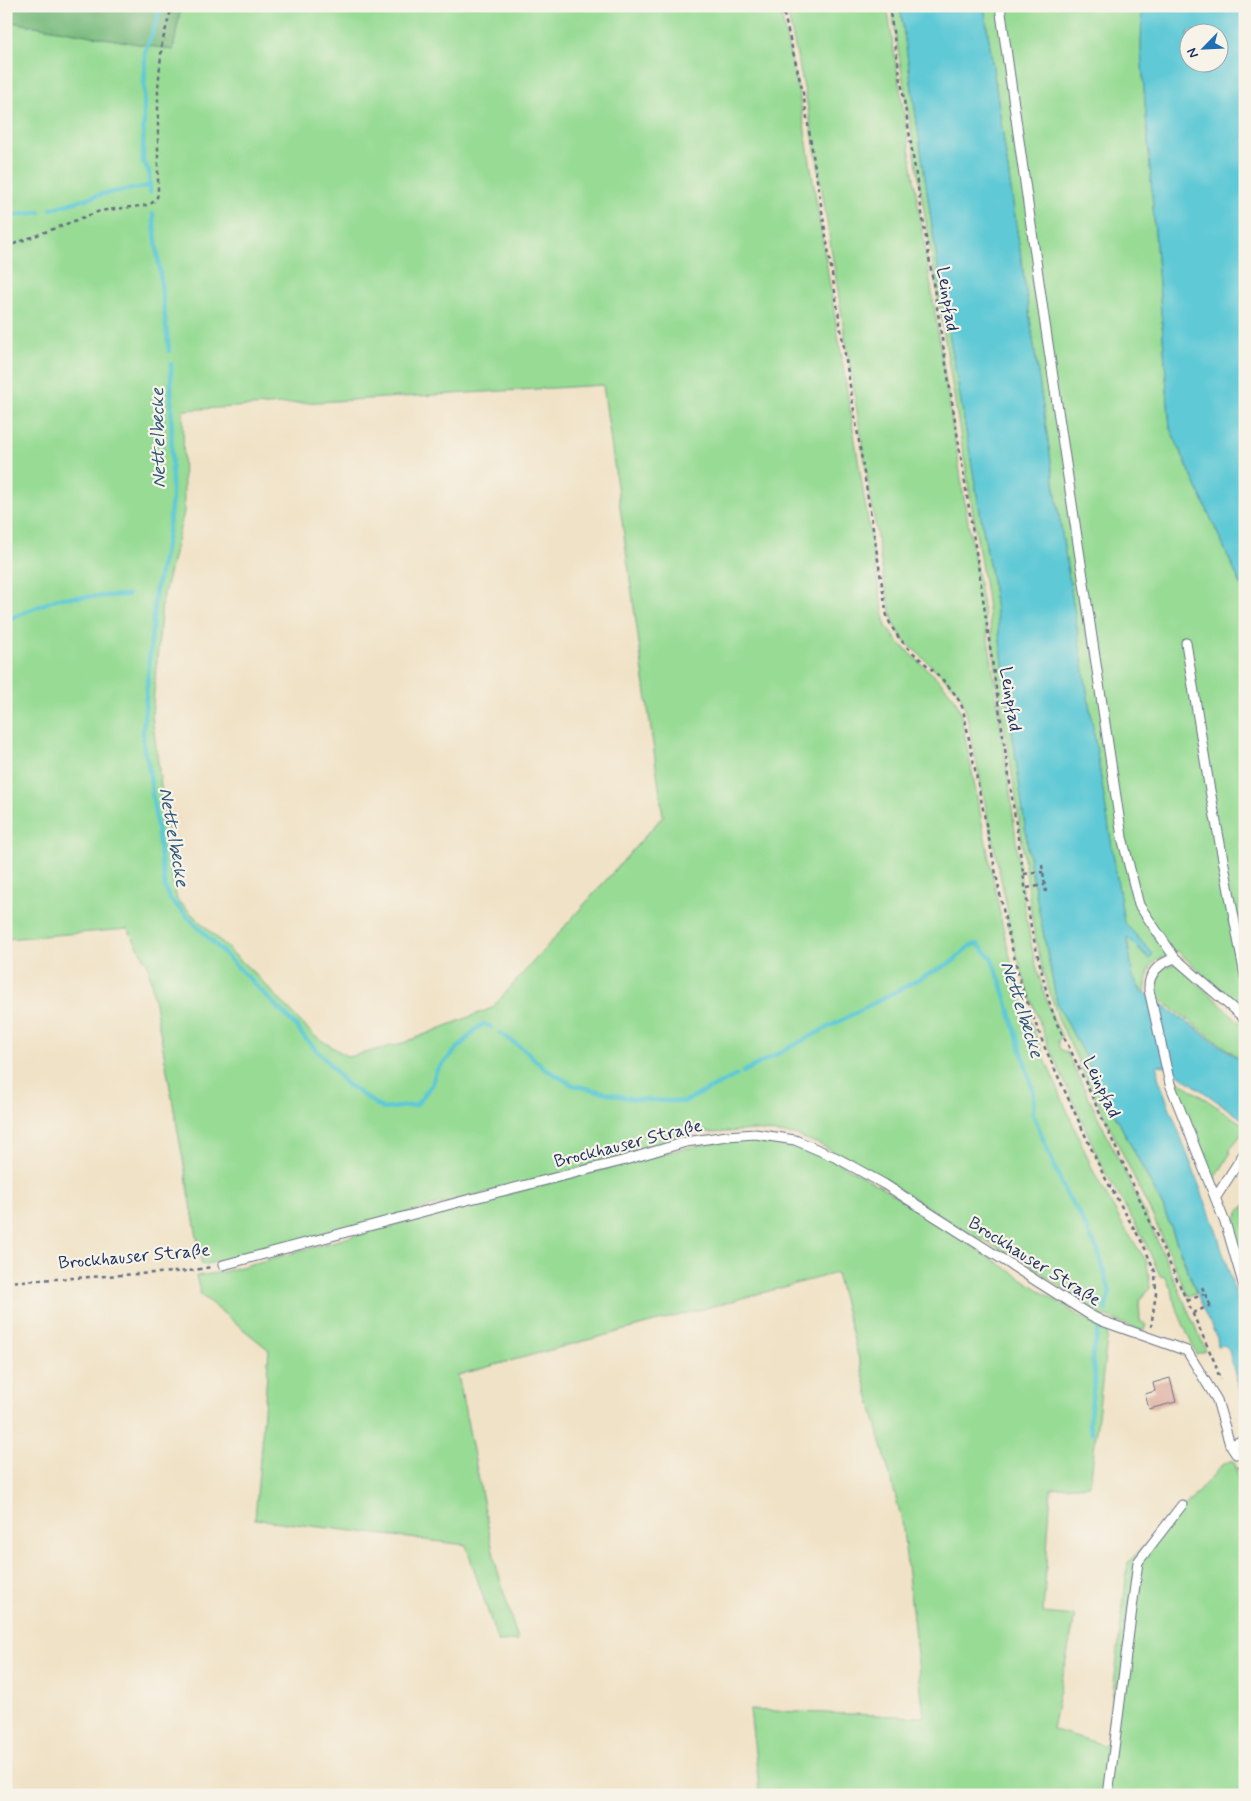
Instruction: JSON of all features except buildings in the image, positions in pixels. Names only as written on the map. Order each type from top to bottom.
[{"type":"lane","points":[[1000,6],[1044,317],[1122,837],[1139,905],[1175,958],[1245,1019]]},
{"type":"lane","points":[[1186,643],[1209,785],[1245,976]]},
{"type":"lane","points":[[1175,958],[1159,965],[1153,971],[1149,990],[1169,1077],[1226,1225],[1245,1290]]},
{"type":"lane","name":"Brockhauser Straße","points":[[222,1265],[622,1161],[686,1142],[755,1134],[795,1140],[837,1158],[884,1184],[1078,1309],[1102,1321],[1187,1350],[1217,1400],[1230,1445],[1236,1454]]},
{"type":"lane","points":[[1216,1197],[1245,1152]]},
{"type":"lane","points":[[1230,1445],[1245,1440]]},
{"type":"lane","points":[[1108,1795],[1138,1562],[1182,1505]]},
{"type":"path","points":[[6,247],[100,211],[148,205],[157,198],[158,88],[162,43],[172,6]]},
{"type":"path","points":[[782,6],[803,93],[887,616],[895,634],[950,688],[963,709],[1011,948],[1022,988],[1045,1048],[1102,1174],[1144,1246],[1155,1272],[1156,1293],[1151,1323],[1151,1337]]},
{"type":"path","name":"Leinpfad","points":[[889,6],[980,581],[1031,927],[1041,973],[1056,1022],[1070,1048],[1188,1301],[1215,1363],[1210,1366]]},
{"type":"path","points":[[1042,865],[1046,892]]},
{"type":"path","points":[[1024,874],[1043,872]]},
{"type":"path","points":[[1026,888],[1045,885]]},
{"type":"path","name":"Brockhauser Straße","points":[[6,1282],[189,1271],[222,1265]]},
{"type":"path","points":[[1193,1313],[1211,1307],[1202,1287]]},
{"type":"path","points":[[1188,1301],[1205,1293]]},
{"type":"path","points":[[1236,1454],[1245,1488]]},
{"type":"green space","points":[[6,6],[181,6],[173,50],[6,21]]},
{"type":"green space","points":[[181,6],[779,6],[799,94],[886,626],[899,643],[941,682],[954,697],[960,711],[1002,924],[1018,989],[1041,1050],[1095,1175],[1124,1227],[1147,1262],[1150,1288],[1139,1300],[1140,1321],[1146,1325],[1143,1331],[1099,1314],[1022,1259],[971,1235],[886,1181],[819,1144],[794,1135],[754,1130],[713,1133],[700,1131],[649,1150],[202,1265],[148,965],[128,929],[6,939],[6,21],[173,50]],"holes":[[[603,385],[663,816],[492,1008],[403,1043],[348,1057],[313,1035],[260,979],[177,900],[152,716],[162,603],[184,512],[183,410]]]},
{"type":"green space","points":[[786,6],[887,6],[966,511],[979,582],[1011,798],[1022,889],[1040,981],[1062,1037],[1058,1040],[1059,1048],[1064,1052],[1066,1051],[1148,1220],[1206,1351],[1196,1354],[1175,1305],[1172,1290],[1165,1277],[1160,1276],[1144,1239],[1105,1172],[1049,1047],[1026,986],[1008,924],[1008,913],[965,707],[959,692],[904,640],[894,625],[884,581],[817,159],[805,92]]},
{"type":"green space","points":[[891,6],[900,6],[940,281],[992,581],[1030,864],[1057,1003],[1163,1207],[1196,1293],[1188,1296],[1153,1217],[1059,1021],[1043,972],[1033,926],[986,594]]},
{"type":"green space","points":[[984,6],[1142,6],[1141,50],[1170,428],[1245,594],[1245,1010],[1239,1009],[1178,951],[1161,958],[1152,965],[1145,993],[1139,988],[1132,975],[1126,936],[1149,959],[1124,923],[1058,509]]},
{"type":"green space","points":[[1177,964],[1245,1027],[1245,1062],[1154,995],[1153,982],[1157,974],[1165,968]]},
{"type":"green space","points":[[1173,1077],[1245,1126],[1245,1130],[1229,1150],[1231,1152],[1212,1184],[1172,1082]]},
{"type":"green space","points":[[755,1138],[794,1143],[835,1161],[882,1187],[1079,1316],[1108,1330],[1090,1485],[1051,1488],[1043,1613],[1075,1616],[1052,1729],[1107,1746],[1128,1562],[1184,1508],[1223,1464],[1234,1461],[1245,1502],[1245,1795],[760,1795],[750,1710],[924,1717],[902,1521],[836,1273],[458,1375],[495,1561],[518,1641],[498,1642],[466,1545],[255,1519],[269,1350],[201,1295],[196,1276],[223,1272],[440,1212],[685,1148]]},
{"type":"green space","points":[[1245,1205],[1245,1270],[1243,1271],[1234,1229],[1239,1213]]},
{"type":"water","points":[[900,6],[984,6],[1058,509],[1124,922],[1153,954],[1150,959],[1127,937],[1133,977],[1140,989],[1245,1063],[1245,1121],[1171,1069],[1161,1065],[1157,1066],[1158,1077],[1216,1230],[1245,1324],[1245,1339],[1240,1344],[1245,1361],[1245,1413],[1229,1351],[1225,1345],[1218,1346],[1217,1338],[1204,1311],[1163,1207],[1057,1003],[1030,864],[992,581],[940,281]]},
{"type":"water","points":[[1142,6],[1245,6],[1245,594],[1170,428],[1141,50]]},
{"type":"waterway","points":[[150,192],[149,171],[143,161],[145,52],[158,18],[160,6]]},
{"type":"waterway","points":[[51,209],[102,194],[149,186]]},
{"type":"waterway","name":"Nettelbecke","points":[[6,219],[11,216],[40,212]]},
{"type":"waterway","name":"Nettelbecke","points":[[153,214],[169,351]]},
{"type":"waterway","name":"Nettelbecke","points":[[171,364],[172,500],[167,541],[155,594],[143,733],[165,887],[170,899],[297,1027],[345,1083],[383,1109],[416,1105],[432,1085],[436,1071],[477,1028],[484,1024],[491,1027]]},
{"type":"waterway","points":[[6,620],[59,598],[128,595]]},
{"type":"waterway","name":"Nettelbecke","points":[[743,1072],[952,962],[970,946],[978,944],[991,958],[1002,985],[1034,1094],[1033,1114],[1066,1194],[1076,1208],[1098,1251],[1110,1292],[1105,1310]]},
{"type":"waterway","name":"Nettelbecke","points":[[500,1033],[526,1051],[545,1069],[573,1085],[633,1099],[684,1102],[737,1075]]},
{"type":"waterway","name":"Nettelbecke","points":[[1092,1433],[1089,1423],[1095,1376],[1092,1359],[1099,1327]]}]
